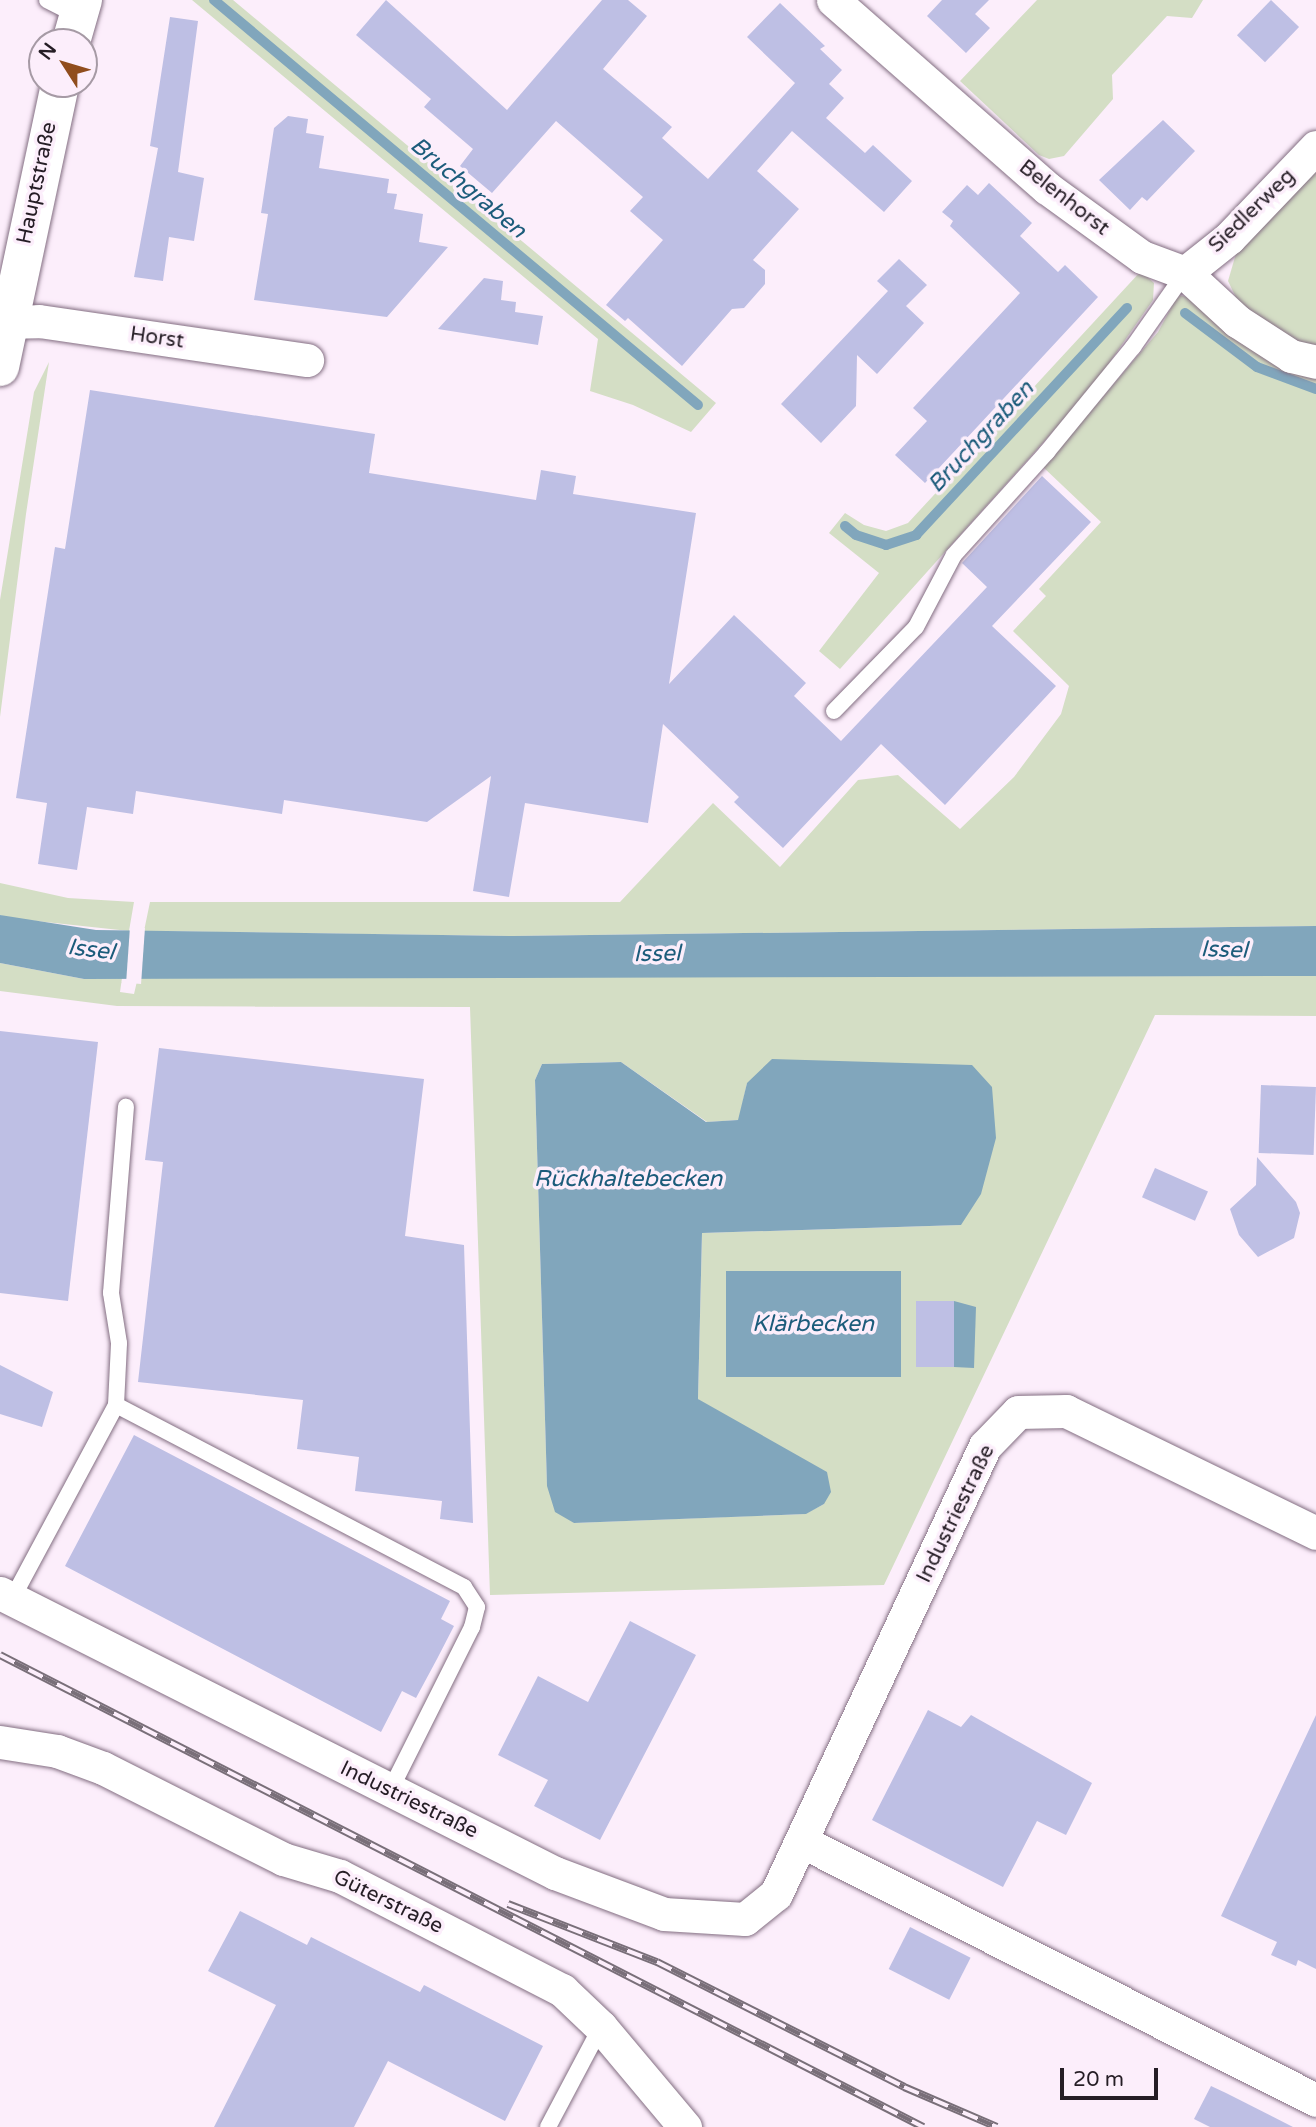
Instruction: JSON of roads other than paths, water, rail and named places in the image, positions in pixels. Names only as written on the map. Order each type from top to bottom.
[{"type":"main road","name":"Hauptstraße","points":[[0,367],[4,322],[57,98]]},
{"type":"street","name":"Belenhorst","points":[[833,0],[1047,188],[1142,257],[1185,273],[1237,321],[1291,356],[1316,362]]},
{"type":"street","name":"Siedlerweg","points":[[1185,273],[1229,238],[1316,147]]},
{"type":"street","name":"Horst","points":[[4,322],[39,321],[307,360]]},
{"type":"street","name":"Industriestraße","points":[[5,1597],[555,1873],[664,1914],[745,1919],[776,1894],[803,1842],[985,1446],[1018,1412],[1066,1411],[1316,1533]]},
{"type":"street","name":"Güterstraße","points":[[0,1742],[57,1751],[103,1768],[283,1858],[340,1876],[562,1990],[601,2027],[685,2127]]},
{"type":"street","points":[[803,1842],[1316,2100]]},
{"type":"lane","points":[[834,711],[916,627],[954,555],[1108,378],[1185,273]]},
{"type":"lane","points":[[5,1597],[116,1405],[119,1343],[111,1293],[126,1107]]},
{"type":"lane","points":[[116,1405],[464,1587],[477,1607],[472,1627],[390,1791]]},
{"type":"lane","points":[[548,2127],[601,2027]]},
{"type":"water","name":"Issel","points":[[0,915],[96,930],[513,936],[1316,926],[1316,976],[84,979],[0,963]]},
{"type":"water","name":"Rückhaltebecken","points":[[772,1059],[972,1065],[992,1087],[996,1138],[981,1194],[961,1225],[702,1233],[698,1399],[827,1472],[831,1492],[824,1504],[806,1514],[574,1523],[555,1512],[547,1486],[535,1080],[542,1064],[621,1062],[706,1122],[738,1120],[747,1083]]},
{"type":"water","name":"Klärbecken","points":[[726,1271],[901,1271],[901,1377],[726,1377]]},
{"type":"water","points":[[954,1301],[976,1307],[974,1368],[954,1367]]},
{"type":"waterway","name":"Bruchgraben","points":[[214,0],[698,405]]},
{"type":"waterway","name":"Bruchgraben","points":[[845,526],[856,535],[886,545],[916,535],[1127,308]]},
{"type":"waterway","name":"Bruchgraben","points":[[1185,313],[1257,367],[1316,389]]},
{"type":"railway","points":[[0,1655],[923,2127]]},
{"type":"railway","points":[[508,1904],[657,1962],[904,2087],[997,2127]]}]
